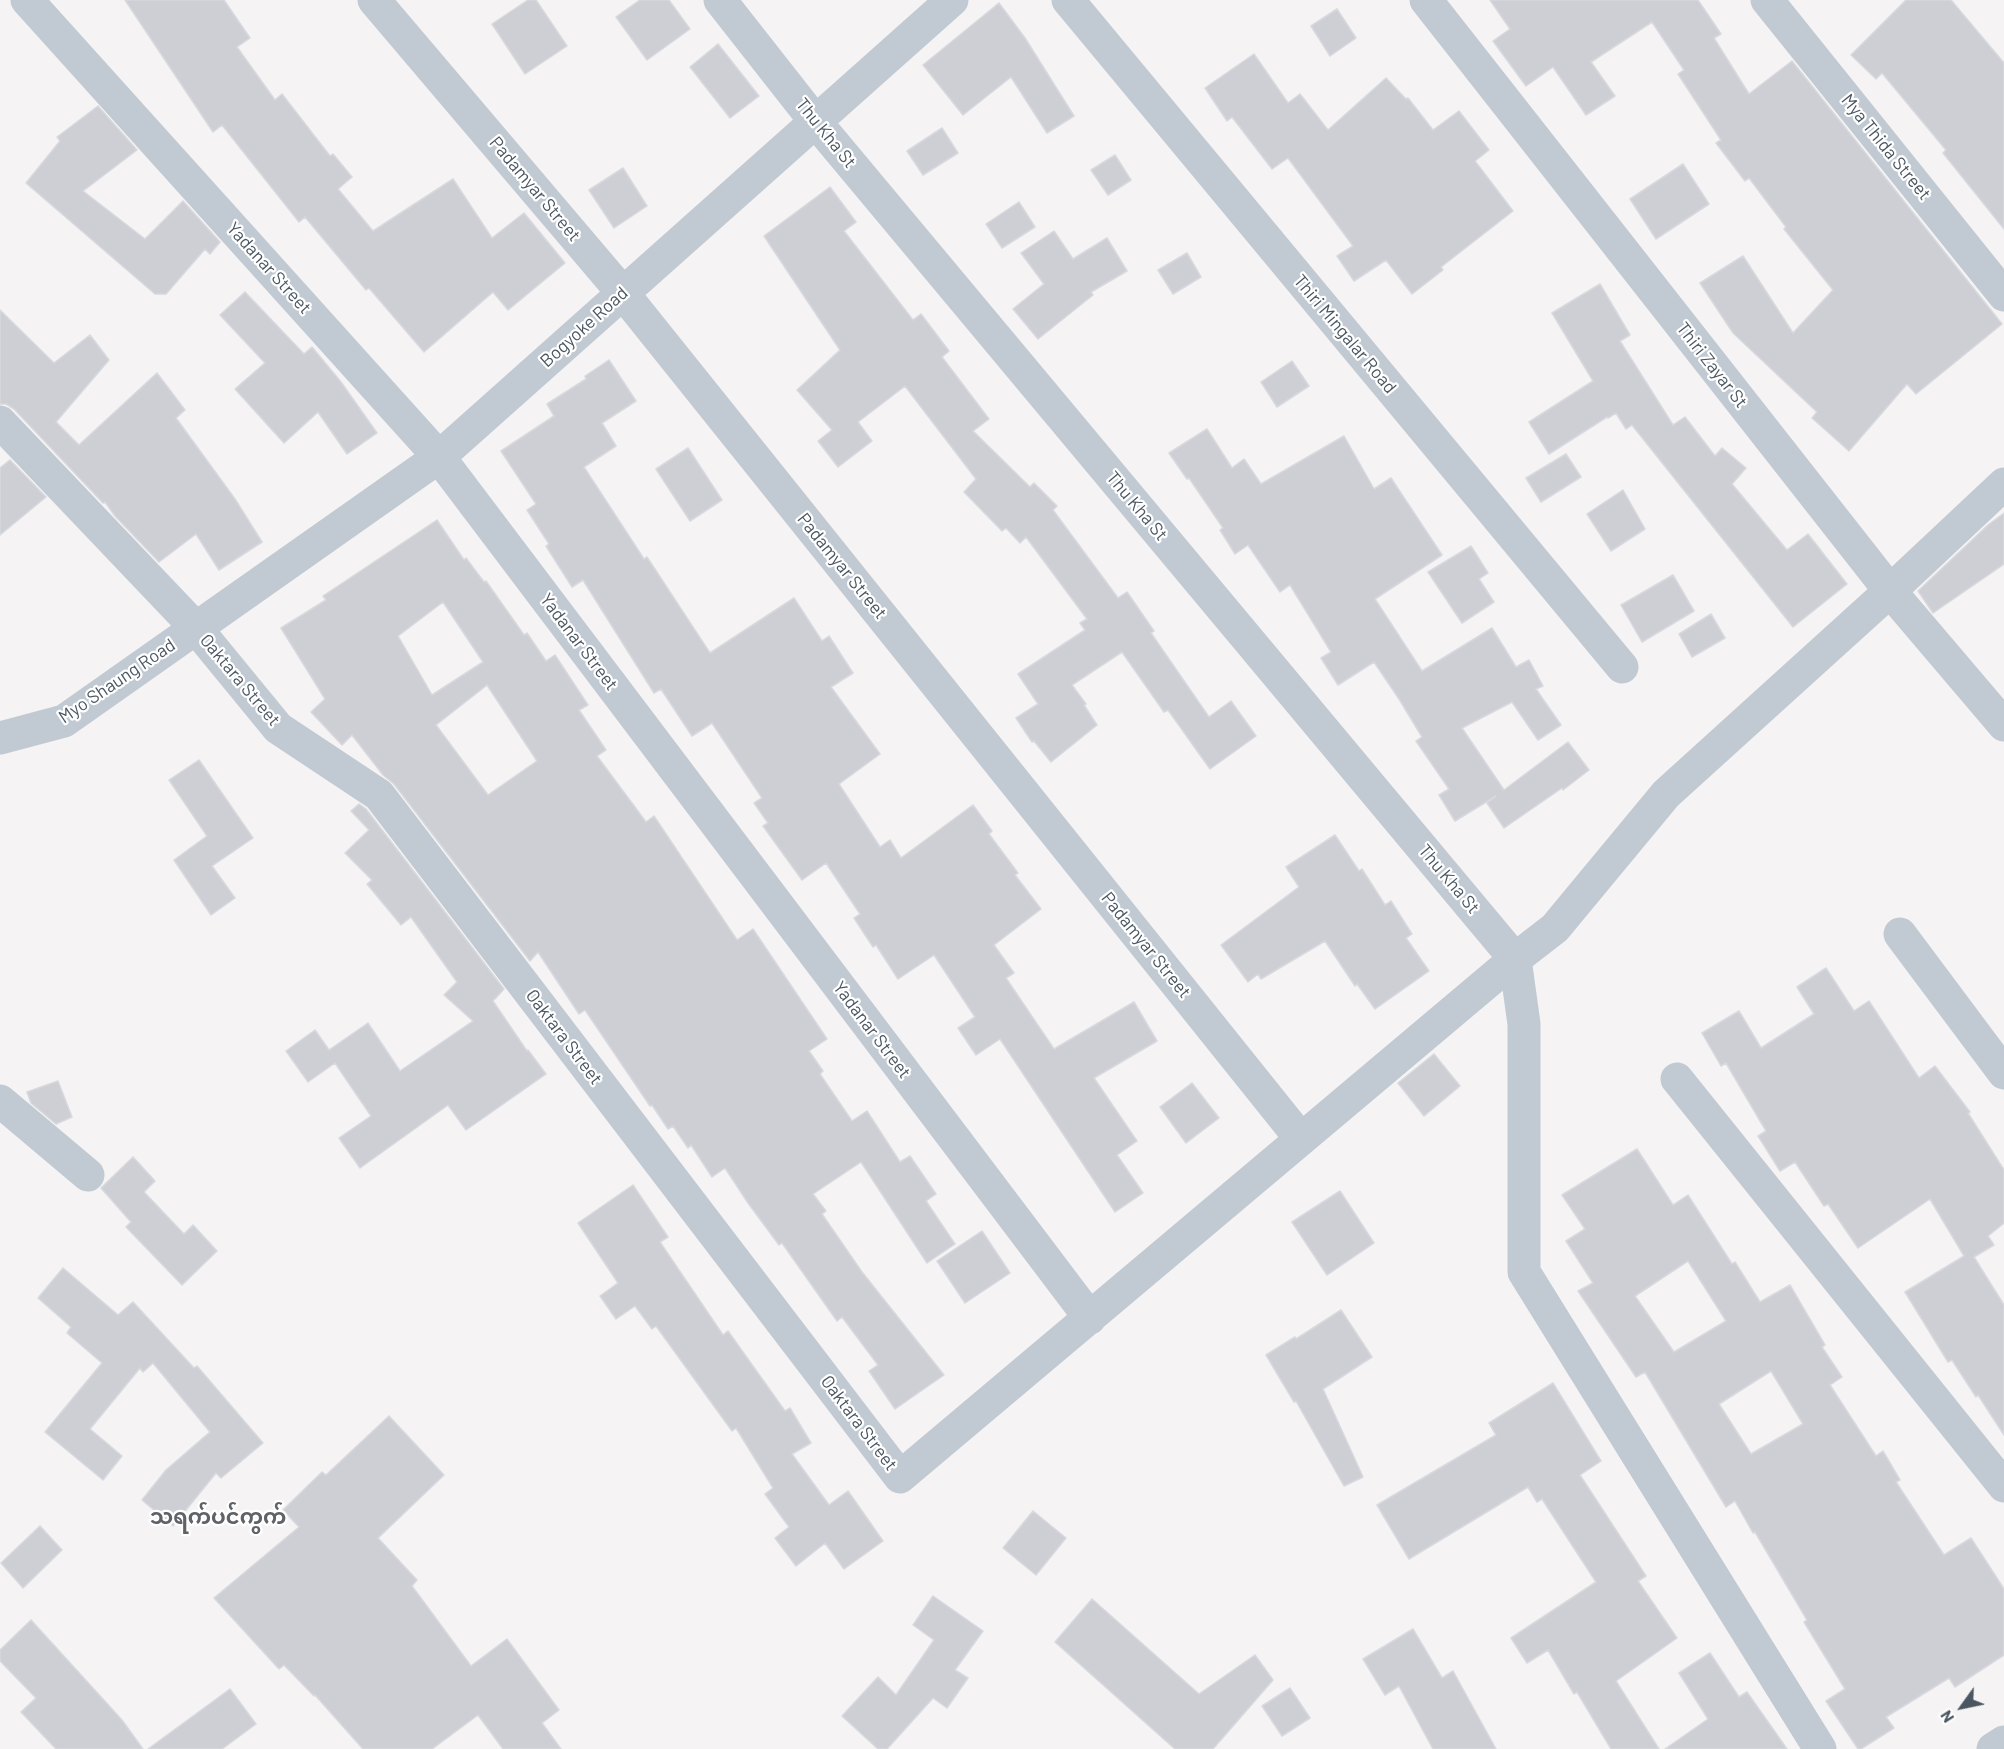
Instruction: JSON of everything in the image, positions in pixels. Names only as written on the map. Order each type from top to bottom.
[{"type":"street","name":"Yadanar Street","points":[[27,0],[439,457],[1090,1318]]},
{"type":"street","name":"Padamyar Street","points":[[374,0],[622,292],[1301,1139]]},
{"type":"street","name":"Thu Kha St","points":[[720,0],[815,121],[1515,959]]},
{"type":"street","name":"Bogyoke Road","points":[[196,628],[439,457],[952,0]]},
{"type":"street","name":"Thiri Mingalar Road","points":[[1068,0],[1622,667]]},
{"type":"street","name":"Thiri Zayar St","points":[[1426,0],[1890,591],[2004,724]]},
{"type":"street","name":"Mya Thida Street","points":[[1767,0],[2004,295]]},
{"type":"street","name":"Oaktara Street","points":[[0,422],[196,628],[278,728],[379,795],[900,1477],[1090,1318]]},
{"type":"street","points":[[1090,1318],[1515,959],[1555,928],[1666,794],[1890,591],[2004,484]]},
{"type":"street","name":"Myo Shaung Road","points":[[0,738],[64,721],[196,628]]},
{"type":"street","points":[[1900,934],[2004,1073]]},
{"type":"street","points":[[1515,959],[1524,1024],[1524,1272],[1820,1749]]},
{"type":"street","points":[[1677,1079],[2004,1486]]},
{"type":"street","points":[[0,1101],[88,1174]]},
{"type":"street","points":[[1993,1749],[2004,1742]]},
{"type":"building","points":[[125,0],[224,0],[250,38],[237,47],[275,100],[282,94],[330,156],[333,154],[352,177],[338,189],[373,231],[453,179],[492,238],[524,213],[565,263],[508,310],[493,292],[424,352],[369,288],[366,290],[305,217],[299,222],[222,125],[213,132]]},
{"type":"building","points":[[528,0],[536,0],[567,46],[525,74],[492,24]]},
{"type":"building","points":[[640,0],[669,0],[690,29],[647,60],[616,17]]},
{"type":"building","points":[[1490,0],[1698,0],[1721,34],[1714,38],[1749,94],[1792,61],[2002,324],[1916,394],[1907,384],[1849,451],[1812,418],[1817,412],[1733,333],[1700,283],[1743,256],[1793,333],[1833,290],[1784,229],[1786,227],[1749,178],[1745,181],[1716,143],[1721,140],[1678,74],[1684,70],[1652,22],[1591,62],[1615,96],[1586,115],[1553,67],[1526,86],[1493,41],[1510,29]]},
{"type":"building","points":[[1906,0],[1951,0],[2004,63],[2004,229],[1943,153],[1946,150],[1882,73],[1876,79],[1851,55]]},
{"type":"building","points":[[999,3],[1025,38],[1074,116],[1047,133],[1011,77],[963,115],[923,65]]},
{"type":"building","points":[[1337,9],[1356,38],[1330,56],[1311,26]]},
{"type":"building","points":[[718,44],[759,96],[730,118],[690,67]]},
{"type":"building","points":[[1254,54],[1288,103],[1300,94],[1328,130],[1386,78],[1406,99],[1408,98],[1433,130],[1459,111],[1489,150],[1475,161],[1513,211],[1441,267],[1443,270],[1412,294],[1386,260],[1354,281],[1337,256],[1353,246],[1288,158],[1272,169],[1232,117],[1227,121],[1205,88]]},
{"type":"building","points":[[98,106],[137,150],[83,191],[145,239],[183,201],[220,242],[210,254],[205,249],[166,294],[155,294],[26,183],[60,141],[57,137]]},
{"type":"building","points":[[942,128],[958,153],[923,175],[907,151]]},
{"type":"building","points":[[1115,155],[1131,180],[1108,195],[1091,170]]},
{"type":"building","points":[[1683,164],[1709,204],[1656,239],[1630,199]]},
{"type":"building","points":[[623,168],[647,206],[614,228],[589,190]]},
{"type":"building","points":[[830,187],[856,222],[844,231],[913,320],[921,314],[949,351],[942,357],[989,419],[973,431],[1030,487],[1034,483],[1057,506],[1053,510],[1118,598],[1127,592],[1154,631],[1151,633],[1209,717],[1231,701],[1256,736],[1210,769],[1168,710],[1164,712],[1122,652],[1072,685],[1086,704],[1084,705],[1097,725],[1051,762],[1034,741],[1032,742],[1016,718],[1038,704],[1018,674],[1085,630],[1080,623],[1087,619],[1026,537],[1020,543],[1006,528],[1002,531],[964,492],[976,479],[905,386],[858,422],[872,441],[838,467],[818,441],[832,430],[797,390],[840,350],[764,236]]},
{"type":"building","points":[[1019,202],[1035,227],[1002,248],[986,224]]},
{"type":"building","points":[[1054,231],[1073,259],[1107,238],[1127,271],[1091,292],[1093,295],[1038,339],[1013,309],[1044,284],[1021,253]]},
{"type":"building","points":[[1187,253],[1201,277],[1173,294],[1158,270]]},
{"type":"building","points":[[1600,284],[1630,335],[1620,341],[1673,425],[1685,417],[1715,456],[1722,448],[1746,468],[1732,484],[1787,550],[1808,534],[1847,584],[1793,627],[1632,425],[1626,429],[1616,413],[1549,454],[1529,422],[1593,381],[1552,313]]},
{"type":"building","points":[[245,292],[304,354],[312,347],[341,382],[377,433],[347,454],[318,412],[284,443],[235,389],[265,363],[220,315]]},
{"type":"building","points":[[0,310],[54,363],[90,335],[109,360],[56,422],[79,445],[157,373],[185,410],[176,418],[235,499],[262,542],[219,570],[196,534],[159,562],[115,516],[105,502],[103,503],[14,409],[6,404],[0,404]]},
{"type":"building","points":[[609,360],[636,401],[602,423],[616,446],[584,467],[644,559],[647,557],[710,653],[794,598],[822,641],[829,636],[853,673],[831,687],[880,754],[839,784],[880,847],[890,840],[901,858],[973,805],[992,831],[989,834],[1018,873],[1015,875],[1041,909],[994,945],[1014,973],[1006,978],[1054,1049],[1134,1002],[1157,1041],[1094,1078],[1137,1141],[1117,1155],[1143,1193],[1115,1212],[1000,1039],[976,1055],[958,1028],[975,1017],[934,955],[898,979],[876,945],[873,947],[854,918],[860,914],[826,863],[802,880],[763,826],[768,823],[754,803],[762,798],[712,723],[692,736],[661,689],[654,693],[583,580],[572,587],[546,546],[549,544],[527,510],[536,504],[501,451],[554,416],[547,404],[586,379],[585,376]]},
{"type":"building","points":[[1292,361],[1309,386],[1277,407],[1261,382]]},
{"type":"building","points":[[1207,429],[1232,468],[1244,459],[1261,484],[1344,436],[1374,489],[1391,478],[1442,555],[1375,599],[1422,671],[1492,628],[1516,667],[1529,660],[1543,686],[1536,689],[1561,725],[1538,740],[1512,702],[1462,728],[1504,790],[1568,742],[1589,770],[1563,790],[1562,788],[1504,828],[1487,803],[1496,796],[1455,821],[1439,795],[1449,789],[1416,741],[1422,737],[1374,662],[1338,685],[1321,658],[1331,652],[1290,585],[1280,592],[1248,545],[1235,554],[1220,530],[1223,528],[1169,453]]},
{"type":"building","points":[[688,448],[722,500],[690,521],[656,469]]},
{"type":"building","points":[[1566,454],[1581,477],[1541,502],[1526,478]]},
{"type":"building","points":[[10,460],[46,497],[0,535],[0,468]]},
{"type":"building","points":[[1623,490],[1645,529],[1611,551],[1587,514]]},
{"type":"building","points":[[2004,513],[2004,564],[1933,613],[1918,591],[1988,525]]},
{"type":"building","points":[[437,520],[464,560],[466,558],[484,582],[486,581],[524,635],[527,633],[546,661],[555,655],[588,705],[579,710],[606,750],[597,756],[646,822],[654,816],[737,940],[753,929],[827,1039],[809,1051],[823,1071],[820,1074],[852,1121],[867,1111],[900,1162],[910,1156],[936,1194],[926,1201],[955,1244],[927,1263],[861,1162],[813,1194],[826,1211],[822,1214],[862,1272],[944,1375],[895,1409],[869,1371],[878,1365],[842,1317],[837,1321],[782,1243],[779,1245],[748,1203],[725,1168],[712,1177],[691,1145],[688,1148],[673,1126],[668,1129],[585,1010],[579,1014],[538,952],[530,961],[394,784],[383,775],[352,735],[342,745],[311,712],[325,699],[281,628],[326,600],[323,596]],"holes":[[[443,602],[483,662],[432,695],[398,636]],[[487,685],[537,761],[488,795],[436,725]]]},
{"type":"building","points":[[1471,546],[1488,573],[1479,579],[1494,602],[1462,623],[1428,572]]},
{"type":"building","points":[[1673,575],[1694,611],[1642,642],[1621,605]]},
{"type":"building","points":[[1711,614],[1725,638],[1692,657],[1679,634]]},
{"type":"building","points":[[199,760],[253,838],[212,866],[235,898],[211,915],[174,860],[207,836],[169,780]]},
{"type":"building","points":[[359,804],[366,809],[504,989],[493,1001],[527,1051],[546,1074],[466,1130],[448,1105],[360,1168],[339,1138],[371,1116],[335,1063],[308,1082],[286,1051],[315,1030],[329,1050],[368,1023],[400,1071],[473,1021],[444,995],[457,982],[411,917],[401,925],[367,884],[372,880],[345,853],[369,830],[351,811]]},
{"type":"building","points":[[1335,835],[1359,871],[1362,869],[1385,905],[1391,901],[1412,934],[1406,938],[1429,971],[1375,1009],[1357,984],[1355,986],[1325,941],[1261,979],[1258,974],[1248,982],[1221,945],[1299,887],[1286,867]]},
{"type":"building","points":[[1826,968],[1854,1011],[1869,1001],[1919,1078],[1935,1066],[1970,1112],[1968,1113],[2004,1170],[2004,1223],[1988,1236],[1994,1245],[1974,1257],[2004,1305],[2004,1435],[1952,1360],[1948,1362],[1905,1292],[1964,1256],[1930,1199],[1858,1248],[1828,1204],[1824,1206],[1795,1162],[1780,1171],[1758,1136],[1766,1131],[1726,1063],[1721,1066],[1702,1033],[1739,1011],[1761,1048],[1814,1014],[1797,987]]},
{"type":"building","points":[[1434,1054],[1460,1086],[1424,1116],[1398,1083]]},
{"type":"building","points":[[58,1081],[72,1117],[56,1124],[31,1103],[27,1092]]},
{"type":"building","points":[[1192,1083],[1219,1118],[1186,1143],[1160,1107]]},
{"type":"building","points":[[1637,1149],[1673,1205],[1688,1195],[1732,1264],[1735,1262],[1760,1302],[1790,1285],[1825,1345],[1822,1347],[1842,1377],[1830,1385],[1876,1456],[1883,1451],[1900,1480],[1896,1482],[1944,1555],[1971,1538],[2004,1589],[2004,1655],[1955,1687],[1949,1678],[1886,1717],[1894,1728],[1858,1749],[1826,1701],[1845,1689],[1804,1622],[1807,1620],[1755,1532],[1753,1533],[1735,1501],[1726,1507],[1645,1372],[1636,1377],[1578,1291],[1593,1283],[1566,1241],[1585,1229],[1562,1195]],"holes":[[[1688,1261],[1726,1321],[1674,1352],[1635,1296]],[[1771,1371],[1803,1424],[1751,1454],[1719,1404]]]},
{"type":"building","points":[[133,1157],[155,1181],[144,1192],[184,1234],[193,1225],[217,1251],[182,1285],[126,1227],[131,1222],[101,1188]]},
{"type":"building","points":[[633,1185],[668,1237],[660,1242],[723,1335],[728,1331],[785,1411],[790,1408],[811,1443],[792,1454],[829,1505],[848,1491],[883,1541],[844,1569],[825,1543],[796,1566],[775,1538],[789,1527],[765,1494],[773,1488],[736,1428],[732,1431],[656,1326],[652,1329],[635,1306],[616,1319],[600,1296],[618,1283],[578,1223]]},
{"type":"building","points":[[1340,1191],[1374,1243],[1327,1275],[1292,1222]]},
{"type":"building","points":[[982,1231],[1010,1273],[965,1303],[937,1261]]},
{"type":"building","points":[[63,1268],[118,1315],[133,1302],[194,1368],[197,1366],[263,1443],[221,1478],[216,1473],[173,1526],[142,1500],[166,1470],[210,1432],[153,1363],[143,1372],[140,1368],[90,1429],[122,1456],[103,1480],[45,1432],[102,1363],[67,1333],[71,1327],[38,1298]]},
{"type":"building","points":[[1341,1310],[1372,1357],[1323,1389],[1363,1477],[1344,1486],[1296,1401],[1294,1402],[1266,1355]]},
{"type":"building","points":[[1553,1383],[1601,1461],[1580,1475],[1646,1576],[1638,1581],[1677,1638],[1616,1681],[1659,1749],[1611,1749],[1577,1692],[1574,1694],[1548,1650],[1527,1663],[1511,1638],[1596,1582],[1542,1499],[1537,1502],[1528,1487],[1409,1559],[1377,1505],[1496,1435],[1489,1423]]},
{"type":"building","points":[[389,1416],[444,1475],[378,1538],[417,1580],[412,1586],[471,1666],[507,1639],[559,1710],[542,1723],[561,1749],[503,1749],[478,1715],[432,1749],[363,1749],[315,1695],[284,1665],[279,1669],[214,1598],[299,1527],[283,1510],[322,1472],[326,1475]]},
{"type":"building","points":[[1033,1511],[1066,1538],[1036,1575],[1003,1548]]},
{"type":"building","points":[[40,1526],[62,1550],[23,1588],[1,1563]]},
{"type":"building","points":[[933,1596],[983,1631],[955,1670],[968,1678],[947,1708],[933,1698],[887,1749],[878,1749],[842,1716],[878,1677],[896,1695],[934,1640],[913,1625]]},
{"type":"building","points":[[1092,1599],[1199,1694],[1255,1655],[1273,1680],[1213,1749],[1175,1749],[1055,1642]]},
{"type":"building","points":[[31,1620],[122,1720],[143,1749],[56,1749],[21,1712],[36,1698],[0,1661],[0,1650]]},
{"type":"building","points":[[1413,1629],[1442,1678],[1453,1671],[1496,1749],[1433,1749],[1399,1686],[1385,1695],[1363,1659]]},
{"type":"building","points":[[1710,1653],[1739,1697],[1747,1692],[1787,1749],[1665,1749],[1708,1719],[1679,1673]]},
{"type":"building","points":[[1290,1688],[1310,1718],[1282,1736],[1262,1706]]},
{"type":"building","points":[[230,1689],[256,1724],[222,1749],[148,1749]]},
{"type":"district","name":"သရက်ပင်ကွက်","points":[[218,1517]]}]
